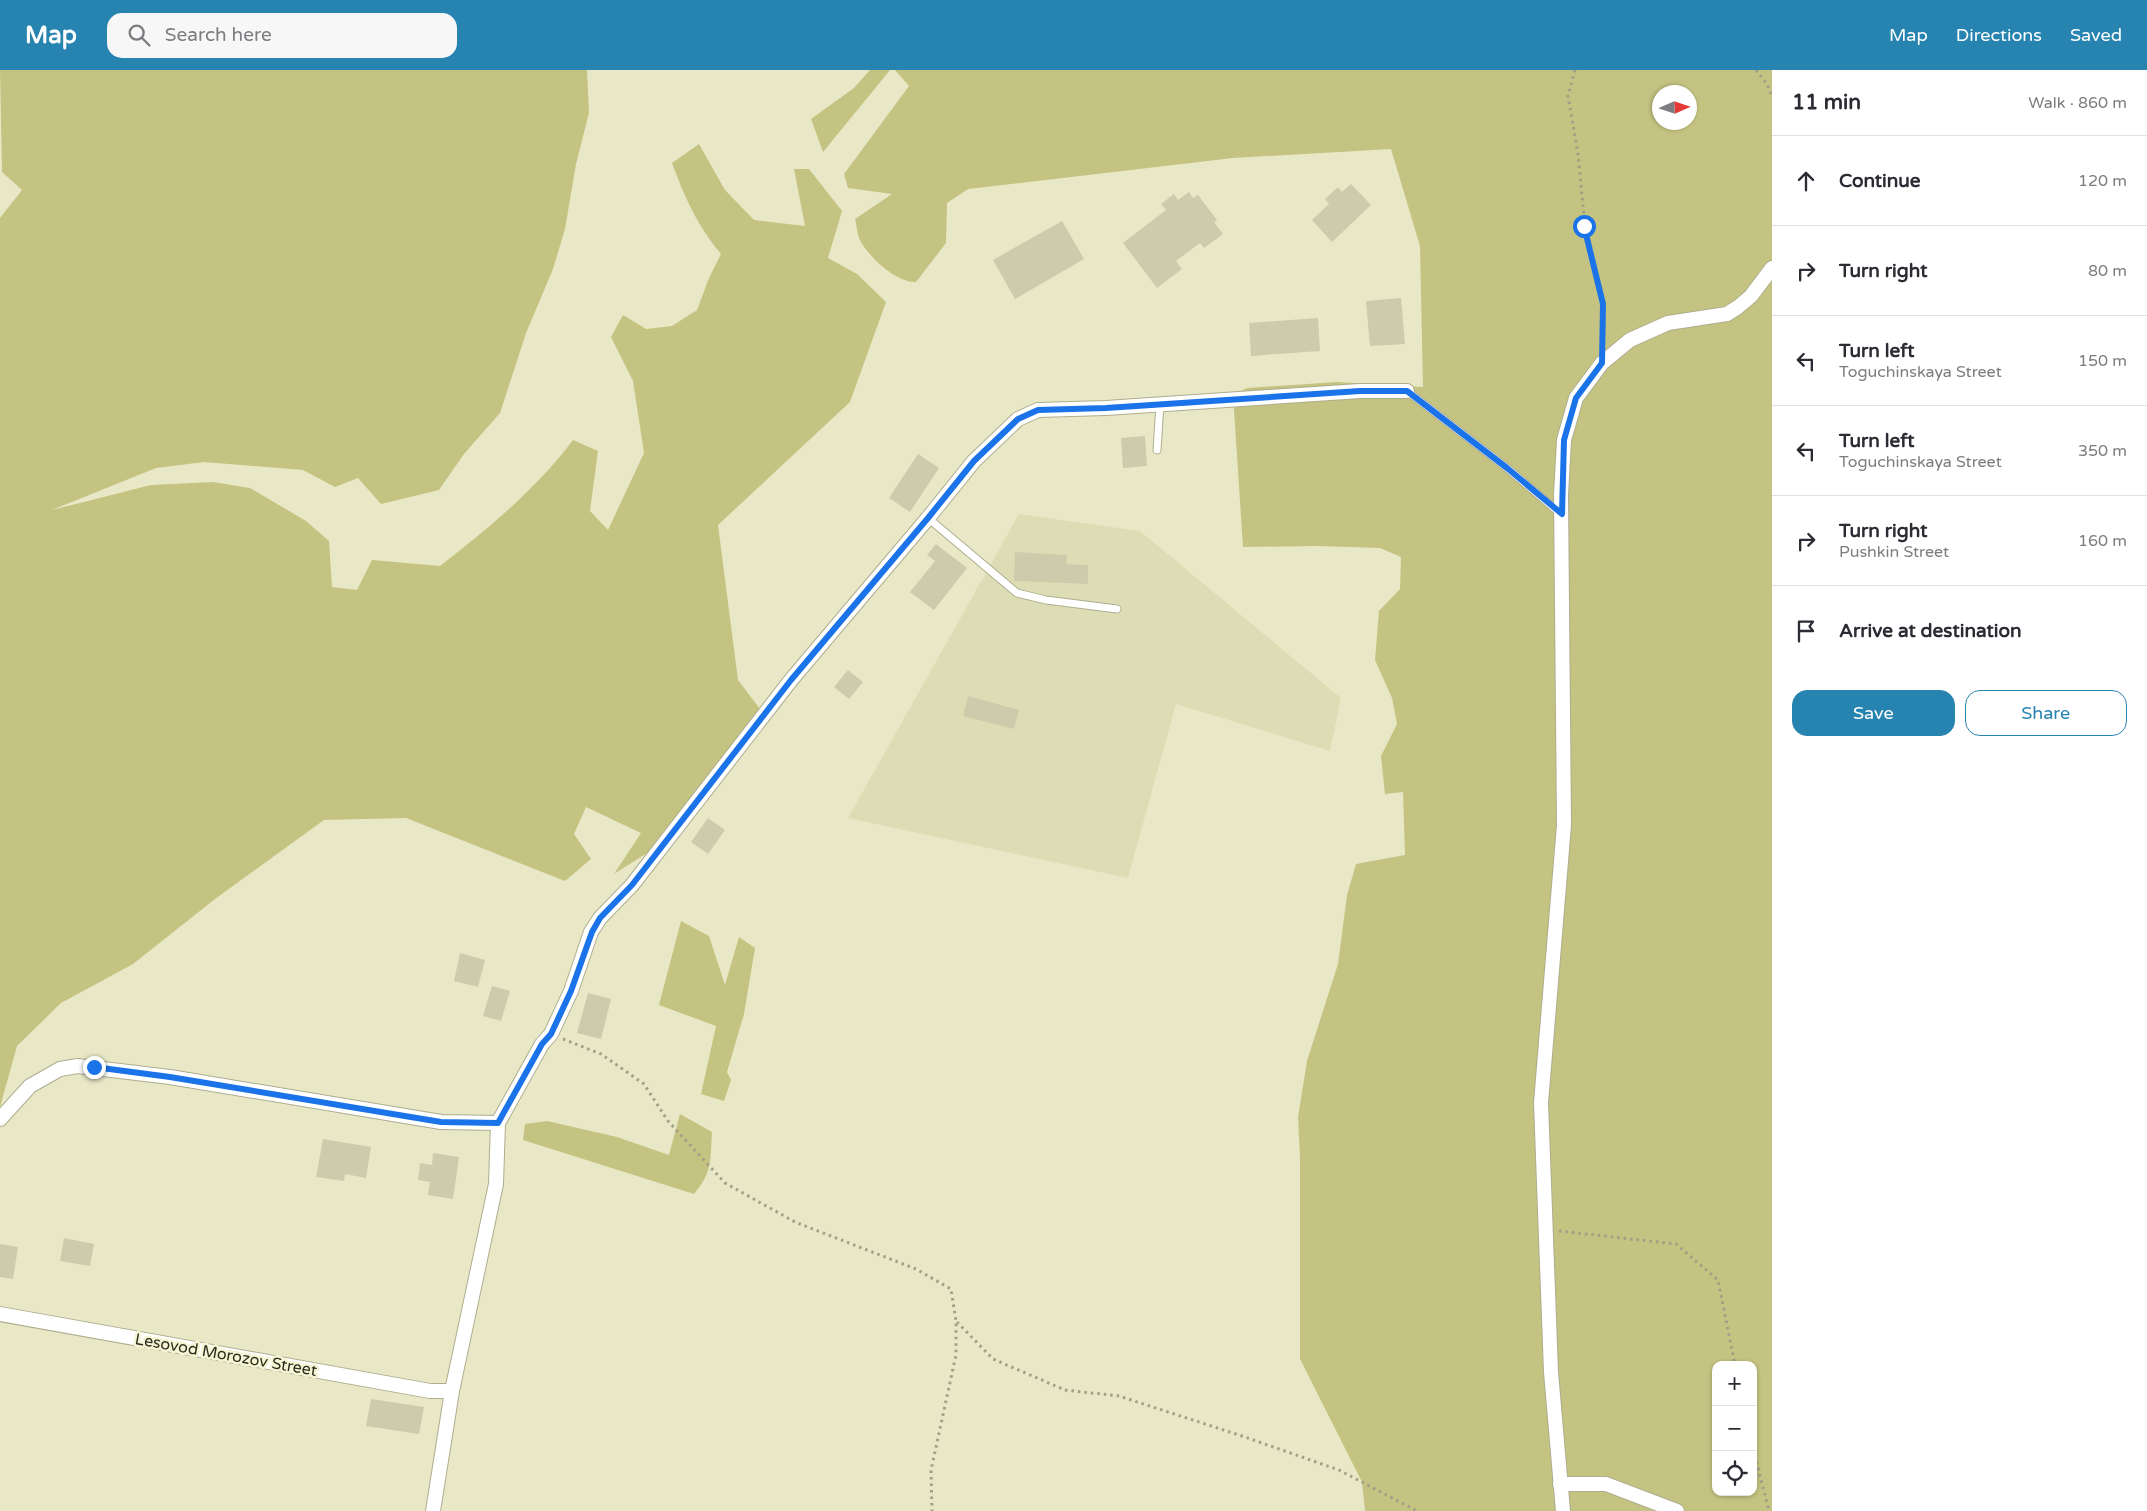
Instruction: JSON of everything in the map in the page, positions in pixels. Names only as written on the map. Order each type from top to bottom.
[{"type":"street","points":[[1563,1511],[1552,1372],[1541,1102],[1564,824],[1562,514],[1564,440],[1576,398],[1602,363],[1630,340],[1668,323],[1727,314],[1751,296],[1772,268]]},
{"type":"street","points":[[433,1511],[452,1391],[496,1184],[498,1123],[542,1044],[551,1034],[571,991],[592,932],[600,918],[632,885],[791,680],[974,461],[1018,419],[1038,410],[1350,392],[1407,391]]},
{"type":"street","points":[[0,1120],[30,1086],[60,1069],[78,1066],[180,1079],[441,1122],[498,1123]]},
{"type":"street","name":"Lesovod Morozov Street","points":[[0,1314],[421,1389],[452,1391]]},
{"type":"street","points":[[1560,1484],[1606,1484],[1677,1511]]},
{"type":"lane","points":[[1407,391],[1507,468],[1562,514]]},
{"type":"lane","points":[[1157,450],[1160,404]]},
{"type":"lane","points":[[928,518],[1017,593],[1046,600],[1117,608]]},
{"type":"path","points":[[1575,70],[1568,96],[1578,154],[1584,226],[1603,304],[1602,363]]},
{"type":"path","points":[[1756,70],[1772,96]]},
{"type":"path","points":[[551,1034],[601,1054],[644,1084],[668,1121],[725,1183],[795,1222],[916,1269],[950,1289],[956,1321],[956,1355],[931,1470],[932,1511]]},
{"type":"path","points":[[1546,1229],[1676,1244],[1718,1280],[1734,1361]]},
{"type":"path","points":[[956,1321],[993,1359],[1065,1390],[1119,1396],[1242,1436],[1339,1470],[1417,1511]]},
{"type":"path","points":[[1754,1451],[1769,1511]]},
{"type":"shaded area","points":[[0,70],[587,70],[589,113],[576,164],[565,229],[553,269],[526,333],[500,413],[464,454],[439,490],[381,504],[358,478],[335,487],[303,470],[204,462],[156,468],[52,510],[151,485],[213,482],[250,488],[306,521],[329,541],[332,587],[357,590],[372,560],[440,566],[511,508],[559,458],[573,440],[598,451],[590,511],[608,530],[644,453],[633,381],[611,337],[623,315],[646,329],[672,326],[697,310],[709,278],[721,254],[692,211],[672,163],[699,144],[725,190],[754,220],[805,226],[794,169],[809,169],[842,211],[828,258],[857,274],[886,302],[850,402],[718,525],[738,680],[760,709],[647,853],[614,874],[641,833],[586,807],[574,834],[591,859],[565,881],[406,818],[324,820],[215,899],[133,964],[61,1003],[17,1046],[0,1107],[0,218],[22,190],[2,172]]},
{"type":"shaded area","points":[[870,70],[890,70],[823,152],[811,119],[854,88]]},
{"type":"shaded area","points":[[895,70],[1772,70],[1772,1511],[1365,1511],[1362,1482],[1300,1359],[1300,1158],[1298,1117],[1307,1061],[1338,964],[1347,895],[1356,864],[1405,855],[1403,792],[1385,794],[1381,756],[1397,724],[1392,698],[1375,660],[1379,611],[1400,589],[1401,557],[1380,548],[1318,546],[1243,547],[1233,395],[1247,388],[1337,382],[1423,387],[1420,246],[1391,149],[1233,158],[968,189],[947,203],[946,243],[916,282],[893,274],[877,262],[861,242],[857,231],[855,219],[892,194],[848,188],[844,174],[909,86]]},
{"type":"shaded area","points":[[1019,514],[1140,531],[1341,698],[1330,751],[1176,704],[1128,878],[848,818]]},
{"type":"shaded area","points":[[681,921],[709,936],[725,985],[739,937],[755,948],[744,1014],[727,1072],[731,1080],[724,1101],[701,1094],[716,1026],[659,1005]]},
{"type":"shaded area","points":[[680,1114],[712,1132],[708,1172],[694,1194],[523,1140],[525,1124],[547,1121],[617,1137],[669,1155]]},
{"type":"building","points":[[1351,184],[1371,205],[1332,242],[1312,220],[1329,204],[1325,199],[1338,187],[1342,192]]},
{"type":"building","points":[[1189,192],[1193,198],[1198,195],[1217,220],[1214,222],[1223,234],[1204,248],[1200,243],[1176,261],[1182,269],[1157,288],[1123,243],[1166,210],[1161,204],[1174,194],[1178,200]]},
{"type":"building","points":[[1062,221],[1084,259],[1015,299],[993,260]]},
{"type":"building","points":[[1401,298],[1405,344],[1370,346],[1366,301]]},
{"type":"building","points":[[1318,318],[1320,351],[1251,356],[1249,323]]},
{"type":"building","points":[[1145,436],[1147,466],[1123,468],[1121,438]]},
{"type":"building","points":[[918,454],[939,468],[910,512],[889,498]]},
{"type":"building","points":[[936,544],[967,568],[934,610],[910,592],[935,561],[927,555]]},
{"type":"building","points":[[1015,552],[1067,555],[1066,564],[1088,565],[1088,584],[1014,581]]},
{"type":"building","points":[[848,670],[863,682],[849,699],[834,687]]},
{"type":"building","points":[[968,696],[1019,710],[1014,729],[963,716]]},
{"type":"building","points":[[708,818],[725,830],[708,854],[691,842]]},
{"type":"building","points":[[460,953],[485,960],[478,987],[454,981]]},
{"type":"building","points":[[492,986],[510,991],[501,1021],[483,1016]]},
{"type":"building","points":[[588,993],[611,999],[601,1039],[577,1033]]},
{"type":"building","points":[[323,1139],[371,1147],[366,1178],[345,1174],[344,1181],[316,1177]]},
{"type":"building","points":[[433,1153],[459,1157],[453,1199],[428,1195],[430,1182],[418,1180],[420,1163],[432,1165]]},
{"type":"building","points":[[64,1238],[94,1244],[90,1266],[60,1261]]},
{"type":"building","points":[[0,1244],[18,1247],[13,1279],[0,1277]]},
{"type":"building","points":[[371,1399],[424,1407],[419,1434],[366,1426]]},
{"type":"route","points":[[94,1067],[170,1077],[441,1122],[498,1123],[542,1044],[551,1034],[571,991],[592,932],[600,918],[632,885],[791,680],[974,461],[1018,419],[1038,410],[1106,408],[1360,391],[1407,391],[1507,468],[1562,514],[1561,495],[1564,440],[1576,398],[1602,363],[1603,304],[1584,226]]}]
